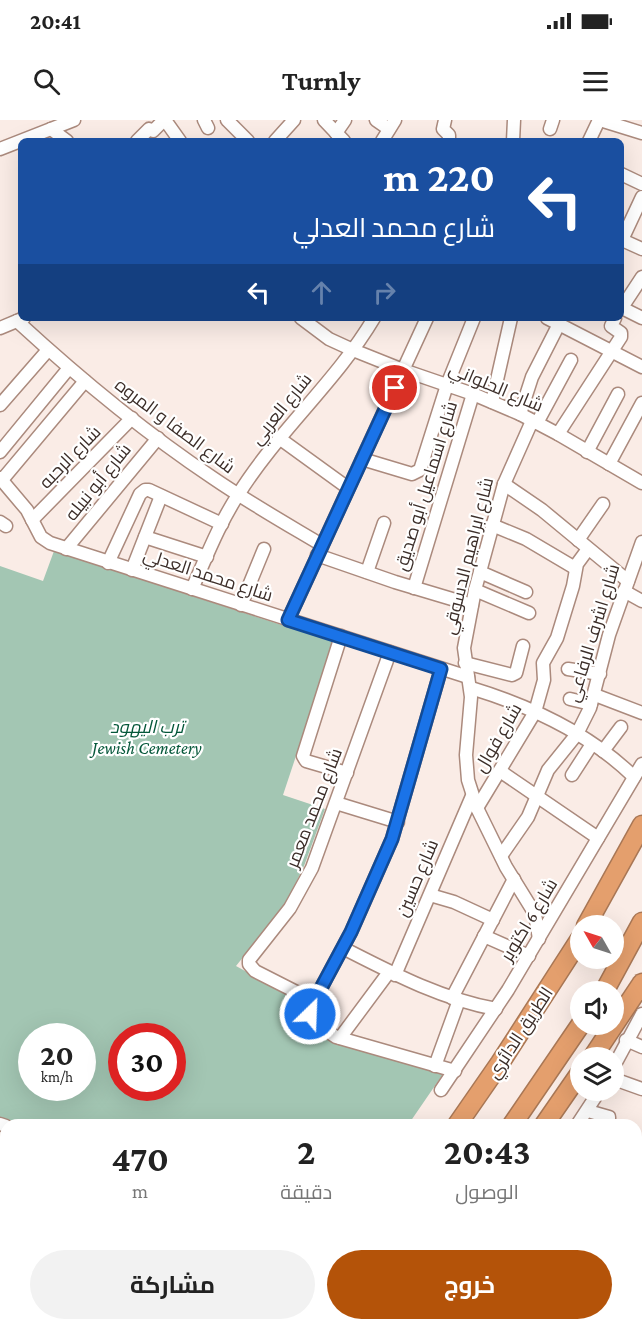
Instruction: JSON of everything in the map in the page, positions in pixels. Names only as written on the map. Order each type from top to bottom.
[{"type":"highway","points":[[594,915],[642,825]]},
{"type":"highway","points":[[595,915],[642,843]]},
{"type":"highway","points":[[610,981],[642,922]]},
{"type":"highway","points":[[612,981],[642,937]]},
{"type":"highway","name":"الطريق الدائري","points":[[461,1119],[501,1063],[570,955]]},
{"type":"highway","points":[[599,1047],[642,983]]},
{"type":"highway","points":[[516,1119],[573,1035]]},
{"type":"highway","points":[[548,1119],[570,1087]]},
{"type":"street","points":[[28,138],[74,120]]},
{"type":"street","points":[[140,138],[149,128],[153,131],[164,120],[177,138]]},
{"type":"street","points":[[227,120],[245,138]]},
{"type":"street","points":[[278,138],[294,120]]},
{"type":"street","points":[[324,120],[341,138]]},
{"type":"street","points":[[342,138],[345,120]]},
{"type":"street","points":[[376,120],[392,124],[384,138]]},
{"type":"street","points":[[513,138],[514,120]]},
{"type":"street","points":[[590,138],[599,120],[642,133]]},
{"type":"street","points":[[440,121],[449,138]]},
{"type":"street","points":[[51,129],[64,138]]},
{"type":"street","points":[[0,149],[18,142]]},
{"type":"street","points":[[624,175],[642,184]]},
{"type":"street","points":[[624,233],[642,197]]},
{"type":"street","points":[[624,236],[642,249]]},
{"type":"street","points":[[624,304],[642,277]]},
{"type":"street","points":[[624,313],[642,318]]},
{"type":"street","name":"شارع الحلواني","points":[[305,321],[329,339],[353,350],[473,394],[520,414],[642,483]]},
{"type":"street","name":"شارع العربي","points":[[192,589],[238,495],[279,438],[353,350],[372,321]]},
{"type":"street","points":[[288,620],[427,321]]},
{"type":"street","points":[[362,459],[412,474],[418,472],[447,385],[473,321]]},
{"type":"street","points":[[492,402],[510,321]]},
{"type":"street","points":[[553,321],[642,367]]},
{"type":"street","points":[[558,434],[622,336],[611,326],[614,321]]},
{"type":"street","name":"شارع الصفا و المروه","points":[[10,322],[158,438],[320,550],[367,572],[472,604]]},
{"type":"street","points":[[520,414],[540,359],[559,324]]},
{"type":"street","points":[[0,405],[48,350]]},
{"type":"street","name":"شارع ابراهيم الدسوقي","points":[[539,939],[535,914],[501,856],[475,802],[466,768],[471,708],[470,683],[464,648],[475,590],[504,484],[535,422],[571,360]]},
{"type":"street","points":[[0,452],[69,368]]},
{"type":"street","points":[[1,479],[85,381]]},
{"type":"street","name":"شارع اسماعيل أبو صديق","points":[[414,588],[473,394]]},
{"type":"street","points":[[587,452],[618,394]]},
{"type":"street","points":[[609,464],[642,403]]},
{"type":"street","name":"شارع الرحبه","points":[[32,520],[132,418]]},
{"type":"street","name":"شارع أبو نبيله","points":[[66,549],[158,438]]},
{"type":"street","points":[[279,438],[348,488]]},
{"type":"street","name":"شارع محمد العدلي","points":[[1,479],[24,505],[44,540],[441,669],[536,712],[577,734],[634,777]]},
{"type":"street","points":[[504,484],[527,499],[578,540],[642,601]]},
{"type":"street","points":[[108,562],[141,493],[147,490],[222,524]]},
{"type":"street","points":[[132,570],[161,496]]},
{"type":"street","points":[[578,540],[603,504]]},
{"type":"street","points":[[367,572],[384,523]]},
{"type":"street","points":[[492,525],[526,539],[575,568]]},
{"type":"street","points":[[145,537],[207,557]]},
{"type":"street","name":"شارع اشرف الرفاعي","points":[[501,856],[528,817],[552,763],[577,734],[593,700],[605,647],[626,586],[637,569],[642,542]]},
{"type":"street","points":[[242,605],[264,549]]},
{"type":"street","name":"شارع فوال","points":[[475,802],[500,771],[536,712],[544,680],[543,663],[556,638],[573,586],[575,568],[588,549]]},
{"type":"street","points":[[480,572],[526,592]]},
{"type":"street","points":[[475,590],[528,613]]},
{"type":"street","points":[[341,636],[303,756],[306,761],[347,773]]},
{"type":"street","points":[[465,663],[512,675],[516,673],[523,646]]},
{"type":"street","name":"شارع محمد معمر","points":[[314,1000],[255,970],[249,964],[251,957],[299,894],[312,868],[390,652]]},
{"type":"street","points":[[441,669],[398,822],[383,862],[343,948],[310,1009],[311,1018],[332,1035],[454,1071]]},
{"type":"street","points":[[568,669],[600,674]]},
{"type":"street","points":[[570,699],[593,700],[642,713]]},
{"type":"street","points":[[603,752],[621,727]]},
{"type":"street","points":[[572,776],[592,744]]},
{"type":"street","name":"شارع 6 اكتوبر","points":[[441,1090],[529,957],[642,764]]},
{"type":"street","points":[[500,771],[598,838]]},
{"type":"street","points":[[336,802],[398,822]]},
{"type":"street","name":"شارع حسين","points":[[340,1038],[392,973],[475,802]]},
{"type":"street","points":[[435,1066],[456,999],[484,936],[514,879]]},
{"type":"street","points":[[430,895],[454,902],[492,920]]},
{"type":"street","points":[[484,936],[529,957]]},
{"type":"street","points":[[343,948],[392,973],[456,999],[496,1009]]},
{"type":"street","points":[[623,1047],[642,1014]]},
{"type":"street","points":[[626,1040],[642,1047]]},
{"type":"street","points":[[624,1083],[642,1089]]},
{"type":"street","points":[[582,1119],[594,1101]]},
{"type":"street","points":[[588,1111],[609,1119]]},
{"type":"green space","name":"ترب اليهود Jewish Cemetery","points":[[54,551],[334,642],[283,795],[325,809],[304,866],[285,905],[236,966],[305,1004],[302,1018],[338,1040],[443,1074],[412,1119],[6,1119],[0,1117],[0,566],[43,581]]},
{"type":"route","points":[[310,1014],[310,1009],[351,932],[392,839],[441,669],[288,620],[395,388]]}]
